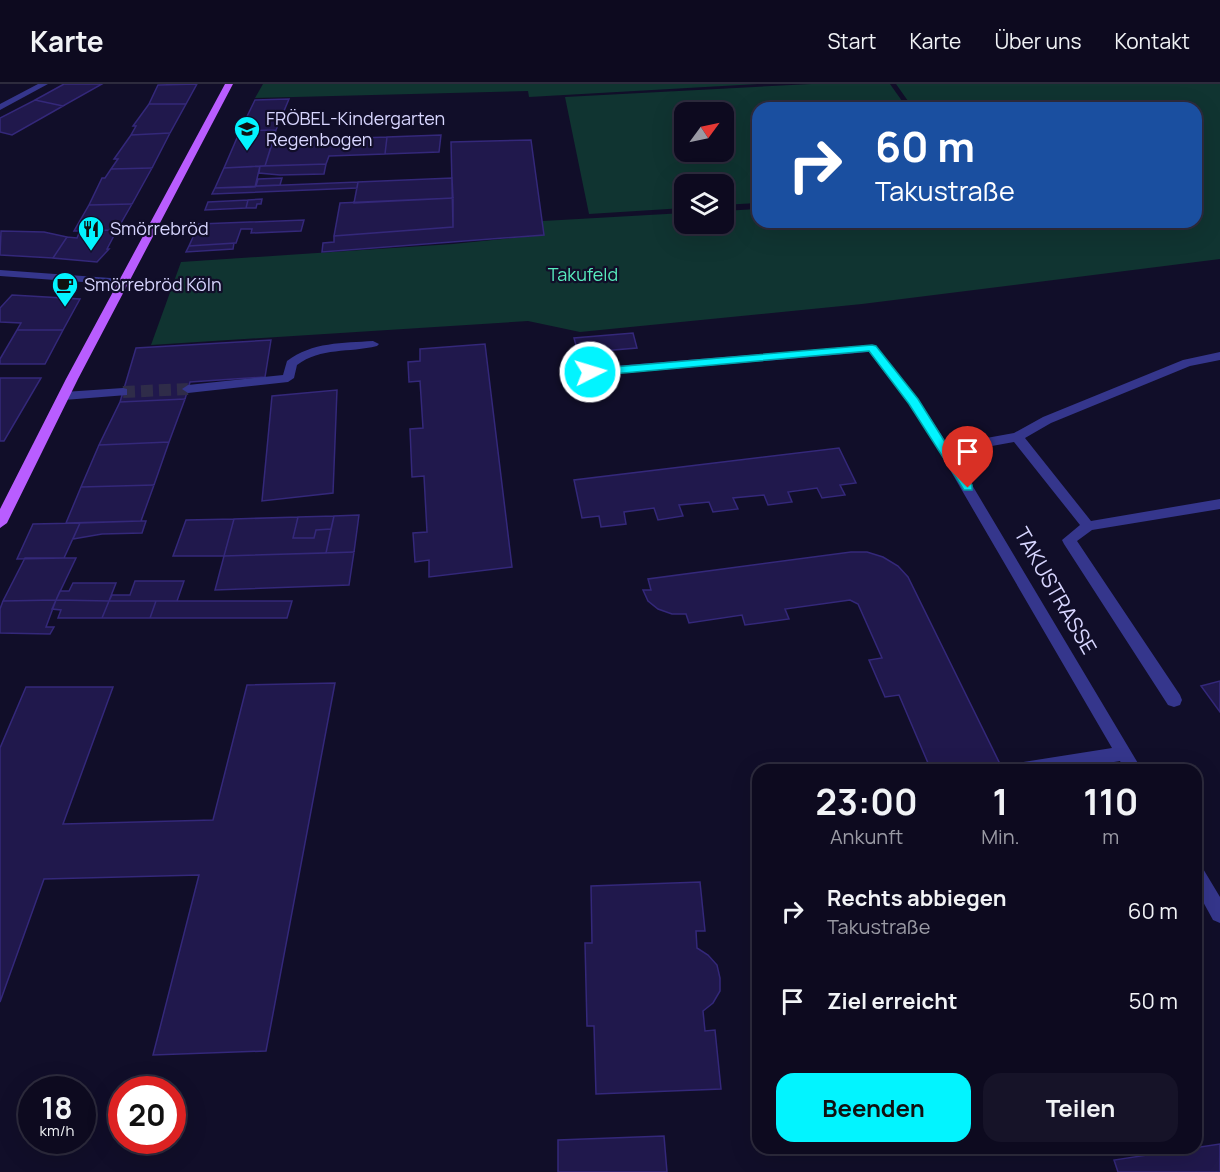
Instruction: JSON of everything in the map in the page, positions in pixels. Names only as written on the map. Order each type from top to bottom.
[{"type":"main road","points":[[0,523],[64,396],[229,84]]},
{"type":"street","points":[[0,107],[44,84]]},
{"type":"street","points":[[0,273],[124,282]]},
{"type":"street","points":[[188,389],[288,378],[291,364],[308,353],[326,348],[374,344]]},
{"type":"street","name":"TAKUSTRASSE","points":[[590,372],[872,348],[914,402],[945,450],[1131,764]]},
{"type":"street","points":[[945,450],[1017,437],[1047,420],[1187,363],[1220,356]]},
{"type":"street","points":[[64,396],[123,392]]},
{"type":"street","points":[[1017,437],[1088,526]]},
{"type":"street","points":[[1174,700],[1069,540],[1088,526],[1220,504]]},
{"type":"street","points":[[1055,764],[1125,753]]},
{"type":"street","points":[[1202,883],[1220,914]]},
{"type":"green space","points":[[263,84],[758,84],[529,97],[528,91],[255,98]]},
{"type":"green space","points":[[811,84],[890,84],[903,102],[752,102],[752,203],[734,204],[734,174],[674,174],[674,209],[589,214],[565,97]]},
{"type":"green space","name":"Takufeld","points":[[896,84],[1220,84],[1220,259],[862,304],[580,332],[528,321],[151,345],[181,262],[453,244],[543,235],[543,221],[674,214],[674,234],[734,234],[734,210],[752,209],[752,228],[1202,228],[1202,102],[909,102]]},
{"type":"building","points":[[64,84],[102,84],[63,106],[35,100]]},
{"type":"building","points":[[197,84],[186,104],[149,104],[158,85]]},
{"type":"building","points":[[289,99],[276,130],[240,131],[255,100]]},
{"type":"building","points":[[35,100],[63,106],[12,135],[0,132],[0,118]]},
{"type":"building","points":[[149,104],[186,104],[170,133],[131,135],[136,126],[133,126]]},
{"type":"building","points":[[276,130],[265,166],[224,168],[240,131]]},
{"type":"building","points":[[170,133],[152,168],[111,169],[118,159],[114,159],[131,135]]},
{"type":"building","points":[[441,135],[439,152],[385,154],[387,137]]},
{"type":"building","points":[[387,137],[385,154],[329,156],[326,164],[265,166],[273,141]]},
{"type":"building","points":[[531,140],[544,235],[322,252],[323,243],[334,242],[334,236],[453,227],[451,142]]},
{"type":"building","points":[[326,164],[324,174],[259,173],[260,166]]},
{"type":"building","points":[[260,166],[255,187],[215,188],[224,168]]},
{"type":"building","points":[[152,168],[132,204],[89,205],[102,178],[105,178],[111,169]]},
{"type":"building","points":[[282,178],[280,185],[256,186],[258,179]]},
{"type":"building","points":[[452,178],[453,198],[354,203],[358,182]]},
{"type":"building","points":[[358,182],[357,188],[212,194],[215,188]]},
{"type":"building","points":[[453,198],[453,227],[334,236],[340,203]]},
{"type":"building","points":[[262,199],[261,204],[257,204],[256,208],[246,208],[248,200]]},
{"type":"building","points":[[248,200],[246,208],[205,210],[208,202]]},
{"type":"building","points":[[132,204],[117,230],[74,231],[89,205]]},
{"type":"building","points":[[304,220],[301,231],[251,233],[252,229],[241,229],[236,243],[189,246],[199,224]]},
{"type":"building","points":[[117,230],[107,249],[109,249],[97,262],[53,258],[67,237],[77,238],[80,231]]},
{"type":"building","points":[[1,231],[44,232],[67,237],[53,258],[0,255]]},
{"type":"building","points":[[234,243],[233,249],[186,252],[189,246]]},
{"type":"building","points":[[12,295],[80,299],[63,330],[17,330],[21,323],[0,322],[0,308]]},
{"type":"building","points":[[17,330],[63,330],[45,364],[0,364],[0,359]]},
{"type":"building","points":[[633,333],[637,348],[578,353],[574,338]]},
{"type":"building","points":[[271,340],[265,377],[190,382],[185,399],[120,402],[136,348]]},
{"type":"building","points":[[485,344],[512,567],[429,577],[429,560],[415,562],[413,533],[427,532],[424,476],[412,477],[410,429],[423,428],[420,381],[409,382],[408,362],[420,361],[420,349]]},
{"type":"building","points":[[0,378],[41,378],[4,441],[0,441]]},
{"type":"building","points":[[337,390],[333,493],[262,501],[272,396]]},
{"type":"building","points":[[185,399],[169,442],[99,445],[120,402]]},
{"type":"building","points":[[169,442],[154,485],[81,487],[99,445]]},
{"type":"building","points":[[839,448],[856,483],[840,485],[845,495],[822,498],[817,488],[788,492],[792,502],[768,505],[764,495],[733,498],[738,509],[713,512],[709,502],[679,505],[683,516],[658,520],[654,508],[624,512],[626,524],[601,527],[599,516],[582,518],[574,480]]},
{"type":"building","points":[[154,485],[141,521],[66,523],[81,487]]},
{"type":"building","points":[[359,515],[354,552],[326,553],[334,516]]},
{"type":"building","points":[[334,516],[331,529],[316,530],[314,538],[293,538],[298,517]]},
{"type":"building","points":[[298,517],[293,538],[314,538],[316,530],[331,529],[326,553],[224,556],[234,519]]},
{"type":"building","points":[[234,519],[224,556],[173,556],[186,520]]},
{"type":"building","points":[[146,521],[142,533],[102,534],[73,539],[80,523]]},
{"type":"building","points":[[80,523],[64,558],[17,559],[33,524]]},
{"type":"building","points":[[354,552],[349,585],[215,590],[224,556]]},
{"type":"building","points":[[851,552],[867,552],[883,557],[898,566],[908,577],[1000,764],[928,764],[899,695],[885,697],[869,660],[882,658],[858,604],[850,600],[785,609],[789,619],[745,625],[742,615],[689,623],[686,614],[672,614],[658,609],[648,601],[643,590],[651,590],[648,579]]},
{"type":"building","points":[[25,558],[76,558],[56,600],[3,601]]},
{"type":"building","points":[[135,581],[184,581],[177,601],[109,601],[112,595],[130,595]]},
{"type":"building","points":[[73,583],[116,583],[109,601],[56,600],[60,591],[69,591]]},
{"type":"building","points":[[56,600],[109,601],[102,618],[58,618],[61,610],[52,609]]},
{"type":"building","points":[[56,600],[46,627],[54,627],[50,634],[0,633],[0,609],[3,601]]},
{"type":"building","points":[[109,601],[156,601],[150,618],[102,618]]},
{"type":"building","points":[[156,601],[292,601],[287,618],[150,618]]},
{"type":"building","points":[[1220,681],[1220,712],[1201,686]]},
{"type":"building","points":[[335,683],[266,1051],[153,1055],[199,875],[44,879],[0,1002],[0,748],[26,687],[113,687],[63,824],[213,820],[247,685]]},
{"type":"building","points":[[700,882],[705,931],[696,931],[697,948],[717,965],[720,978],[720,991],[713,1003],[703,1011],[705,1031],[715,1030],[721,1089],[596,1094],[594,1026],[587,1026],[585,943],[592,943],[591,886]]},
{"type":"building","points":[[664,1136],[667,1172],[558,1172],[558,1140]]},
{"type":"building","points":[[1220,1144],[1220,1172],[1118,1172],[1114,1160],[1154,1154],[1202,1154],[1202,1147]]},
{"type":"tunnel","points":[[123,392],[188,389]]},
{"type":"place","name":"FRÖBEL-Kindergarten Regenbogen","points":[[247,152]]},
{"type":"place","name":"Smörrebröd","points":[[91,252]]},
{"type":"place","name":"Smörrebröd Köln","points":[[65,308]]},
{"type":"route","points":[[590,372],[872,348],[914,402],[968,488]]}]
